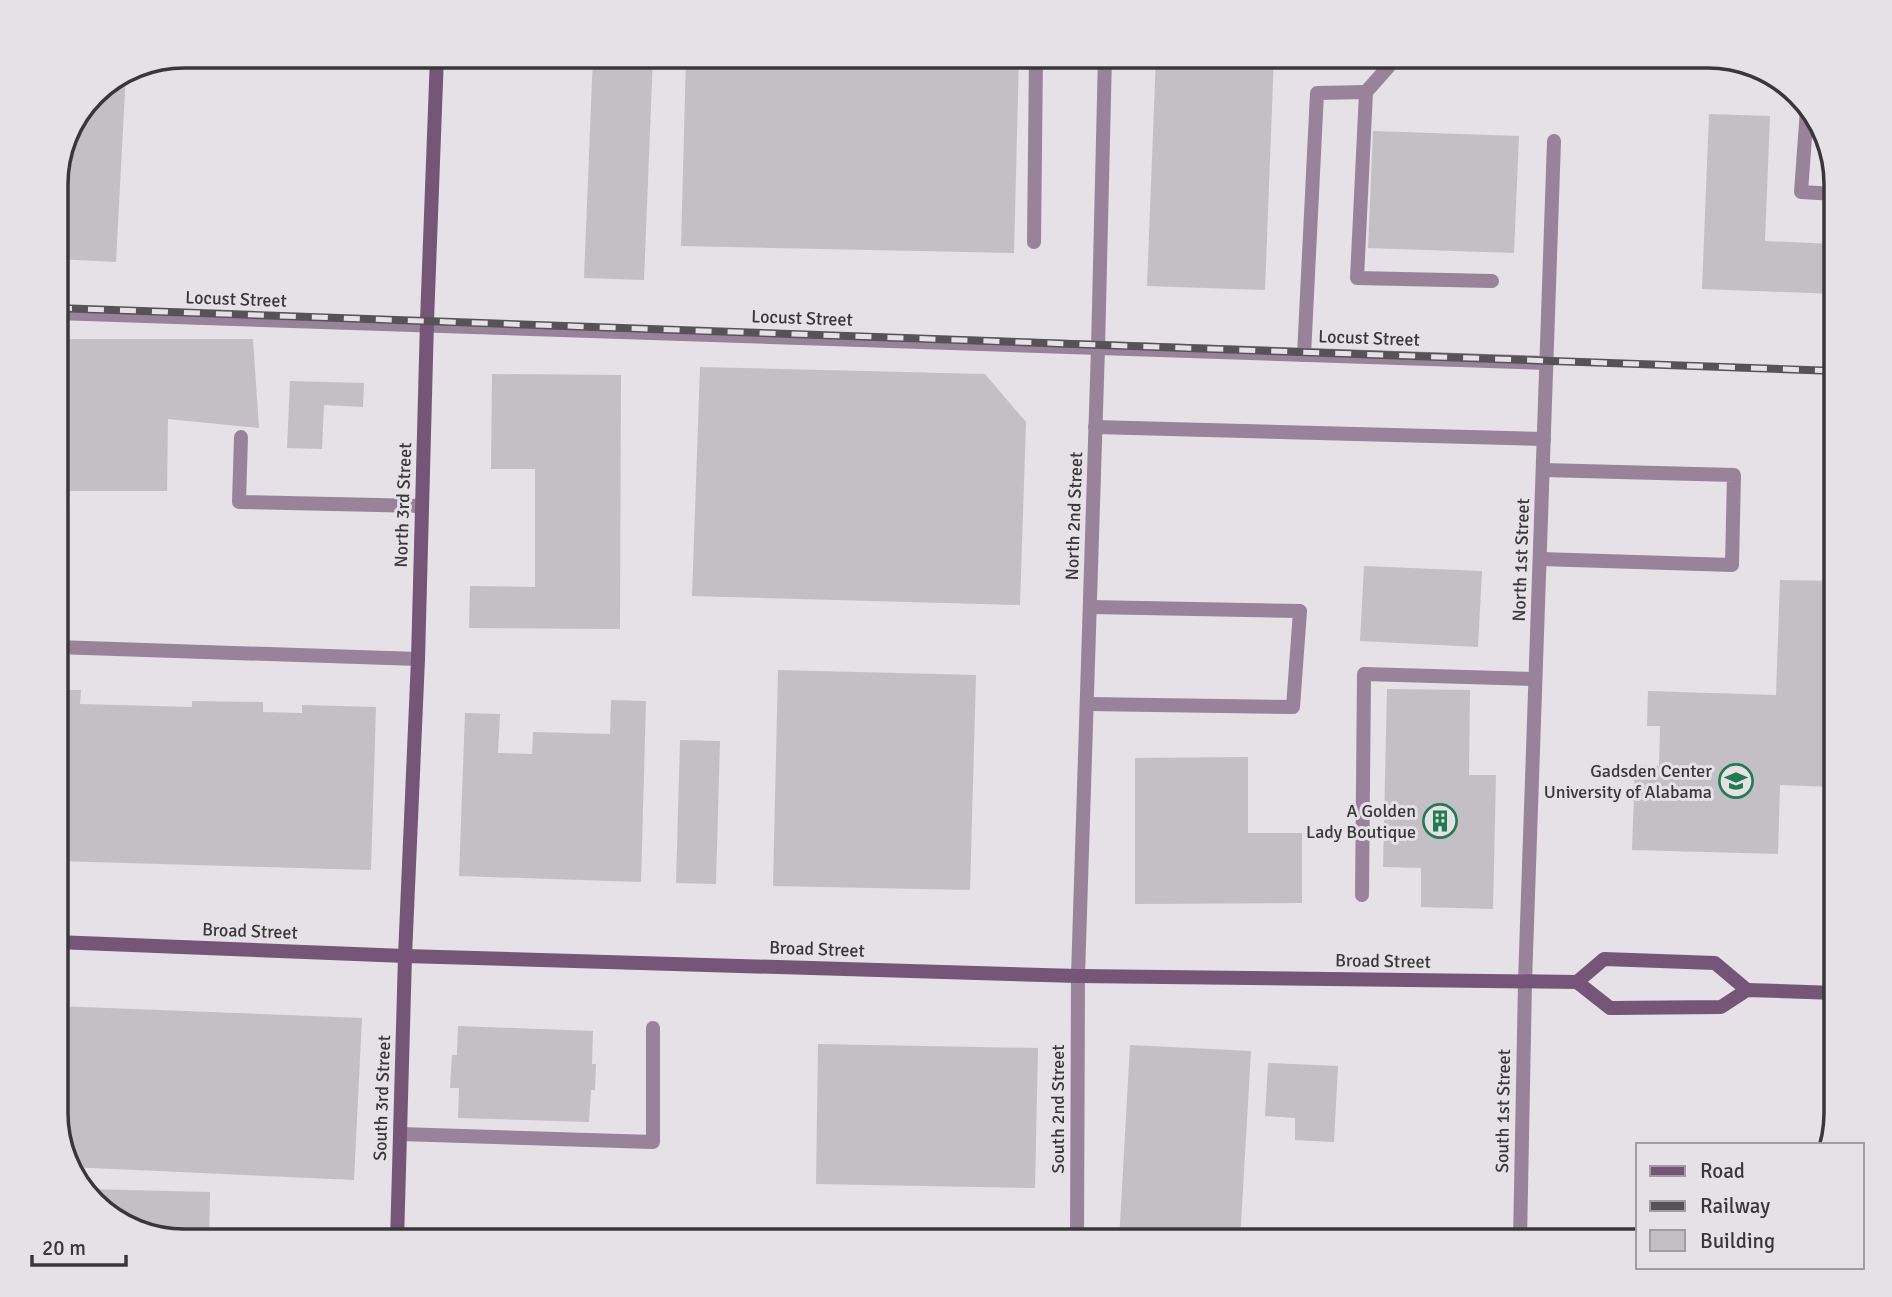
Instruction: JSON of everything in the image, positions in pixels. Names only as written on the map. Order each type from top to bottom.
[{"type":"main road","name":"North 3rd Street","points":[[405,956],[418,659],[437,68]]},
{"type":"main road","name":"Broad Street","points":[[68,942],[405,956],[1078,976],[1577,982]]},
{"type":"main road","name":"South 3rd Street","points":[[397,1229],[405,956]]},
{"type":"main road","points":[[1747,990],[1715,963],[1604,959],[1577,982],[1610,1008],[1721,1007],[1747,990],[1824,993]]},
{"type":"street","points":[[1034,242],[1036,68]]},
{"type":"street","name":"North 2nd Street","points":[[1078,976],[1105,68]]},
{"type":"street","points":[[1388,68],[1366,92],[1357,278],[1492,281]]},
{"type":"street","points":[[1304,355],[1317,93],[1366,92]]},
{"type":"street","points":[[1806,123],[1801,192],[1824,193]]},
{"type":"street","name":"North 1st Street","points":[[1525,982],[1554,141]]},
{"type":"street","name":"Locust Street","points":[[68,313],[1547,363]]},
{"type":"street","points":[[1096,427],[1544,439]]},
{"type":"street","points":[[241,438],[239,502],[422,506]]},
{"type":"street","points":[[1540,559],[1732,565],[1734,475],[1543,470]]},
{"type":"street","points":[[1087,704],[1293,707],[1300,611],[1090,607]]},
{"type":"street","points":[[68,647],[418,659]]},
{"type":"street","points":[[1362,895],[1364,674],[1535,679]]},
{"type":"street","name":"South 2nd Street","points":[[1077,1229],[1078,976]]},
{"type":"street","name":"South 1st Street","points":[[1520,1229],[1525,982]]},
{"type":"street","points":[[400,1134],[653,1142],[653,1028]]},
{"type":"building","points":[[593,68],[653,68],[644,280],[584,278]]},
{"type":"building","points":[[686,68],[1019,68],[1014,253],[681,246]]},
{"type":"building","points":[[1156,68],[1274,68],[1265,290],[1147,286]]},
{"type":"building","points":[[125,84],[116,262],[68,260],[68,177],[72,154],[80,133],[92,114],[108,97]]},
{"type":"building","points":[[1709,114],[1770,116],[1765,241],[1824,243],[1824,294],[1702,289]]},
{"type":"building","points":[[1373,131],[1519,136],[1514,253],[1368,248]]},
{"type":"building","points":[[68,339],[253,339],[259,428],[168,419],[167,491],[68,491]]},
{"type":"building","points":[[700,367],[985,374],[1026,422],[1020,605],[692,596]]},
{"type":"building","points":[[492,374],[621,375],[620,629],[469,628],[470,586],[535,587],[535,469],[491,469]]},
{"type":"building","points":[[290,381],[364,383],[363,407],[324,405],[322,449],[287,448]]},
{"type":"building","points":[[1364,566],[1482,571],[1478,647],[1360,641]]},
{"type":"building","points":[[1780,580],[1824,581],[1824,787],[1780,785],[1778,854],[1632,850],[1635,765],[1659,766],[1660,726],[1647,726],[1648,691],[1776,695]]},
{"type":"building","points":[[778,670],[976,675],[970,890],[773,886]]},
{"type":"building","name":"A Golden Lady Boutique","points":[[1387,689],[1470,690],[1469,775],[1496,775],[1493,909],[1421,907],[1421,868],[1383,867]]},
{"type":"building","points":[[68,690],[81,690],[80,704],[192,707],[192,701],[263,702],[263,712],[302,713],[302,705],[376,707],[371,870],[68,861]]},
{"type":"building","points":[[611,700],[646,701],[641,882],[459,876],[465,713],[500,714],[498,753],[532,754],[533,732],[610,734]]},
{"type":"building","points":[[680,740],[720,741],[716,884],[676,883]]},
{"type":"building","points":[[1248,757],[1248,833],[1302,833],[1302,903],[1135,904],[1135,758]]},
{"type":"building","points":[[68,1006],[362,1018],[354,1180],[82,1168],[74,1150],[68,1120]]},
{"type":"building","points":[[458,1026],[593,1031],[592,1064],[596,1064],[595,1090],[591,1090],[589,1122],[458,1118],[459,1088],[450,1088],[452,1055],[457,1055]]},
{"type":"building","points":[[818,1044],[1038,1048],[1035,1188],[816,1184]]},
{"type":"building","points":[[1130,1045],[1251,1051],[1241,1229],[1120,1229]]},
{"type":"building","points":[[1268,1063],[1338,1066],[1334,1142],[1295,1140],[1295,1118],[1265,1116]]},
{"type":"building","points":[[97,1189],[210,1192],[209,1229],[184,1229],[154,1225],[133,1217]]},
{"type":"railway","points":[[68,308],[1824,371]]},
{"type":"place","name":"Gadsden Center University of Alabama","points":[[1736,781]]},
{"type":"place","name":"A Golden Lady Boutique","points":[[1440,821]]}]
